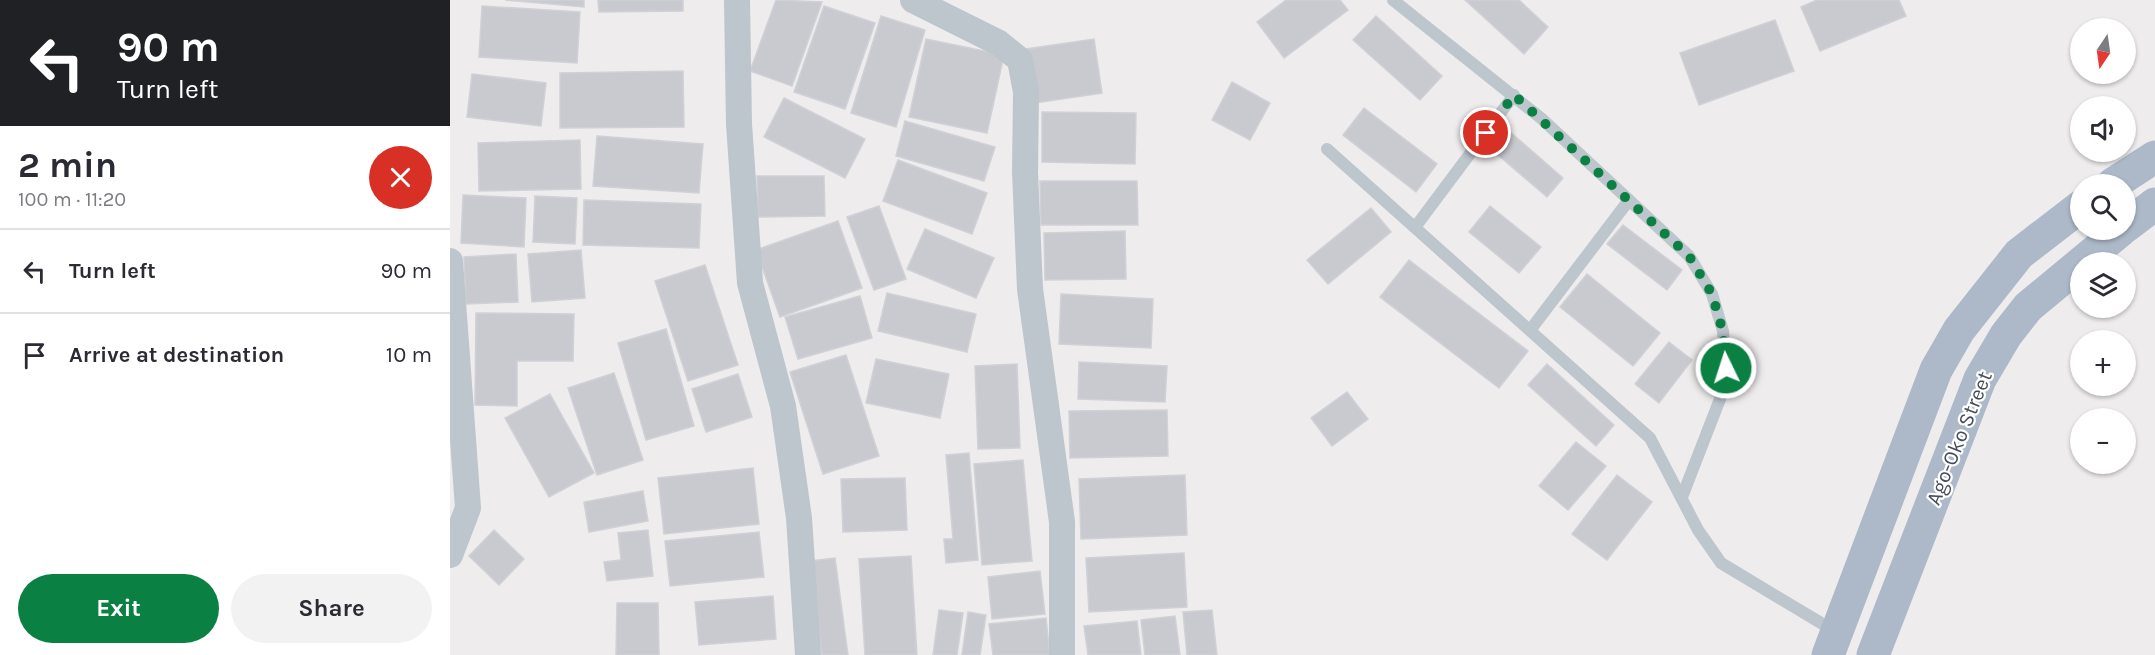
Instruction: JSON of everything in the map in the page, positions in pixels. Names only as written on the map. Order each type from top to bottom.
[{"type":"main road","points":[[2129,174],[2155,157]]},
{"type":"main road","points":[[2136,218],[2155,204]]},
{"type":"main road","points":[[1832,644],[1936,369],[1959,330],[2019,254],[2070,215]]},
{"type":"main road","name":"Ago-Oko Street","points":[[1873,655],[1980,379],[2006,335],[2028,307],[2109,240]]},
{"type":"street","points":[[737,0],[739,124],[750,283],[783,406],[799,518],[808,655]]},
{"type":"street","points":[[913,0],[999,43],[1020,60],[1026,92],[1025,172],[1030,289],[1062,522],[1062,655]]},
{"type":"street","points":[[450,261],[468,508],[450,555]]},
{"type":"lane","points":[[1393,0],[1514,95],[1629,200],[1689,256],[1712,294],[1723,332],[1726,368],[1720,399],[1682,497]]},
{"type":"lane","points":[[1416,226],[1514,95]]},
{"type":"lane","points":[[1327,149],[1416,226],[1650,438],[1698,530],[1721,563],[1832,644]]},
{"type":"lane","points":[[1531,329],[1629,200]]},
{"type":"building","points":[[505,0],[584,0],[584,7]]},
{"type":"building","points":[[598,0],[683,0],[683,11],[599,12]]},
{"type":"building","points":[[776,0],[822,2],[792,86],[750,71]]},
{"type":"building","points":[[1286,0],[1340,0],[1348,10],[1284,58],[1257,22]]},
{"type":"building","points":[[1465,0],[1519,0],[1548,27],[1524,54]]},
{"type":"building","points":[[1817,0],[1899,0],[1906,16],[1820,51],[1801,7]]},
{"type":"building","points":[[482,6],[580,12],[577,63],[479,57]]},
{"type":"building","points":[[824,6],[875,23],[845,109],[794,92]]},
{"type":"building","points":[[881,16],[925,30],[896,127],[851,113]]},
{"type":"building","points":[[1376,16],[1442,76],[1420,100],[1353,40]]},
{"type":"building","points":[[1775,20],[1794,71],[1699,105],[1680,53]]},
{"type":"building","points":[[926,39],[1004,55],[987,133],[909,117]]},
{"type":"building","points":[[1094,39],[1102,93],[1035,103],[1026,49]]},
{"type":"building","points":[[683,71],[684,127],[560,128],[560,73]]},
{"type":"building","points":[[472,74],[546,83],[541,126],[467,117]]},
{"type":"building","points":[[1232,82],[1270,103],[1250,140],[1212,120]]},
{"type":"building","points":[[784,98],[865,139],[845,178],[764,137]]},
{"type":"building","points":[[1364,108],[1437,164],[1416,192],[1343,135]]},
{"type":"building","points":[[1042,112],[1136,113],[1135,164],[1042,162]]},
{"type":"building","points":[[905,121],[995,147],[984,181],[896,156]]},
{"type":"building","points":[[1509,131],[1563,178],[1547,197],[1492,150]]},
{"type":"building","points":[[597,136],[703,144],[699,193],[593,186]]},
{"type":"building","points":[[580,140],[581,189],[479,191],[478,143]]},
{"type":"building","points":[[898,160],[987,193],[972,234],[883,201]]},
{"type":"building","points":[[757,176],[824,176],[825,216],[758,217]]},
{"type":"building","points":[[1040,181],[1137,181],[1138,225],[1041,225]]},
{"type":"building","points":[[463,195],[526,198],[524,247],[461,243]]},
{"type":"building","points":[[535,196],[577,198],[575,244],[533,242]]},
{"type":"building","points":[[584,200],[701,204],[699,248],[583,245]]},
{"type":"building","points":[[879,206],[906,279],[874,290],[847,217]]},
{"type":"building","points":[[1490,206],[1541,247],[1519,273],[1469,232]]},
{"type":"building","points":[[1371,208],[1391,232],[1328,284],[1307,260]]},
{"type":"building","points":[[838,221],[862,288],[780,317],[756,250]]},
{"type":"building","points":[[1623,225],[1682,270],[1667,290],[1607,244]]},
{"type":"building","points":[[925,229],[994,258],[976,298],[907,269]]},
{"type":"building","points":[[1125,231],[1126,279],[1045,280],[1044,233]]},
{"type":"building","points":[[581,250],[585,298],[532,302],[528,254]]},
{"type":"building","points":[[516,254],[518,302],[466,304],[464,257]]},
{"type":"building","points":[[1409,260],[1528,351],[1499,388],[1380,297]]},
{"type":"building","points":[[705,265],[738,365],[688,381],[655,281]]},
{"type":"building","points":[[1587,274],[1660,333],[1633,366],[1560,307]]},
{"type":"building","points":[[887,293],[976,314],[967,352],[878,331]]},
{"type":"building","points":[[1061,294],[1153,299],[1151,348],[1059,344]]},
{"type":"building","points":[[860,296],[872,338],[798,359],[785,317]]},
{"type":"building","points":[[476,313],[574,314],[573,361],[517,361],[517,406],[475,405]]},
{"type":"building","points":[[666,329],[694,426],[646,440],[618,343]]},
{"type":"building","points":[[1669,342],[1692,360],[1659,403],[1635,384]]},
{"type":"building","points":[[846,355],[879,456],[823,474],[790,372]]},
{"type":"building","points":[[876,359],[949,374],[940,418],[866,403]]},
{"type":"building","points":[[1079,362],[1167,366],[1165,402],[1078,399]]},
{"type":"building","points":[[1017,364],[1020,448],[978,449],[975,366]]},
{"type":"building","points":[[1547,364],[1614,425],[1596,446],[1528,385]]},
{"type":"building","points":[[614,373],[643,460],[597,475],[568,388]]},
{"type":"building","points":[[738,374],[752,417],[706,432],[692,389]]},
{"type":"building","points":[[1347,392],[1368,419],[1332,446],[1311,418]]},
{"type":"building","points":[[550,394],[594,473],[549,497],[505,418]]},
{"type":"building","points":[[1167,410],[1168,456],[1070,458],[1069,411]]},
{"type":"building","points":[[1576,442],[1606,466],[1568,510],[1539,486]]},
{"type":"building","points":[[969,453],[978,560],[946,563],[944,539],[953,539],[946,455]]},
{"type":"building","points":[[1023,460],[1032,561],[982,565],[974,464]]},
{"type":"building","points":[[753,468],[759,524],[664,534],[658,478]]},
{"type":"building","points":[[1185,475],[1187,535],[1081,539],[1079,479]]},
{"type":"building","points":[[1617,475],[1652,502],[1607,560],[1572,534]]},
{"type":"building","points":[[905,478],[907,530],[843,532],[841,479]]},
{"type":"building","points":[[643,491],[648,521],[589,532],[584,502]]},
{"type":"building","points":[[494,530],[524,559],[499,585],[469,556]]},
{"type":"building","points":[[648,530],[653,576],[607,581],[604,562],[621,560],[618,533]]},
{"type":"building","points":[[759,532],[764,577],[670,586],[665,541]]},
{"type":"building","points":[[1184,553],[1187,607],[1089,612],[1086,558]]},
{"type":"building","points":[[911,556],[917,655],[865,655],[859,559]]},
{"type":"building","points":[[835,558],[848,655],[822,655],[810,561]]},
{"type":"building","points":[[1040,571],[1045,614],[992,619],[988,577]]},
{"type":"building","points":[[773,596],[776,639],[699,645],[695,602]]},
{"type":"building","points":[[617,603],[658,603],[659,655],[616,655]]},
{"type":"building","points":[[939,610],[963,613],[957,655],[933,655]]},
{"type":"building","points":[[1212,610],[1217,655],[1187,655],[1183,612]]},
{"type":"building","points":[[968,612],[986,615],[980,655],[962,655]]},
{"type":"building","points":[[1175,616],[1180,655],[1145,655],[1141,620]]},
{"type":"building","points":[[1046,618],[1050,655],[993,655],[989,624]]},
{"type":"building","points":[[1137,621],[1141,655],[1088,655],[1084,626]]},
{"type":"route","points":[[1486,133],[1514,95],[1689,256],[1712,294],[1723,332],[1726,368]]}]
